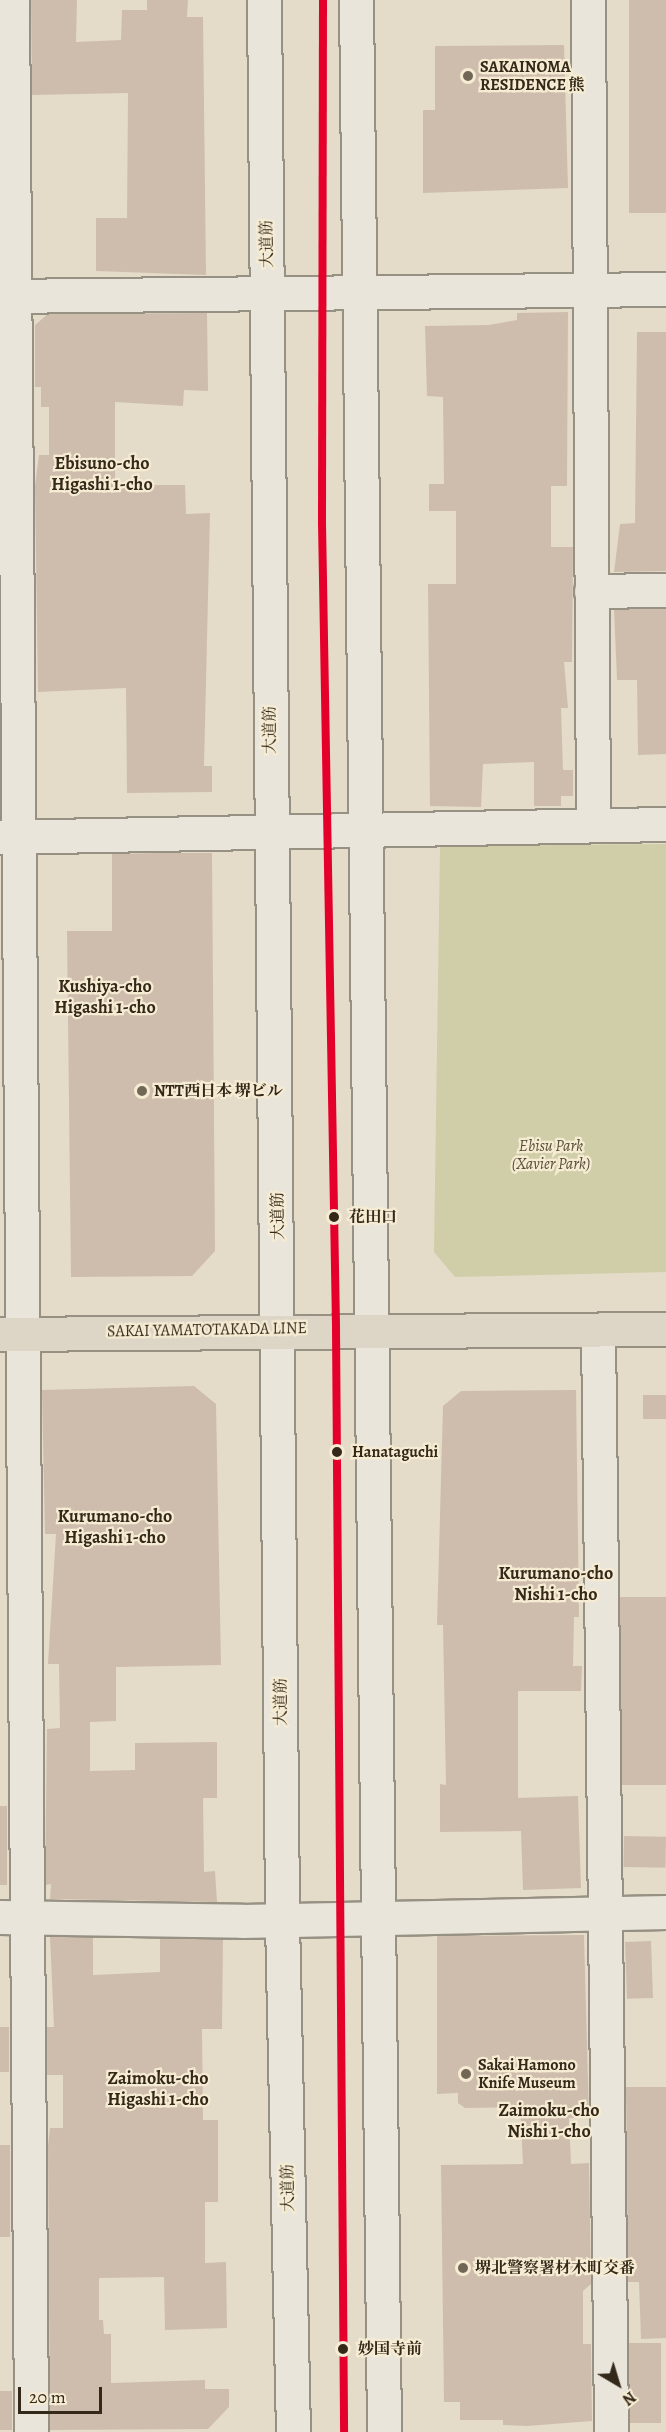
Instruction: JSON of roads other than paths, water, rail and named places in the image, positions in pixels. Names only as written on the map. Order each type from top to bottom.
[{"type":"main road","name":"SAKAI YAMATOTAKADA LINE","points":[[12,1334],[280,1328],[666,1329]]},
{"type":"street","points":[[12,0],[6,296],[15,1917],[31,2432]]},
{"type":"street","name":"大道筋","points":[[264,0],[270,830],[280,1328],[282,1920],[293,2432]]},
{"type":"street","points":[[356,0],[363,828],[384,2432]]},
{"type":"street","points":[[588,0],[593,825]]},
{"type":"street","points":[[6,296],[666,289]]},
{"type":"street","points":[[591,591],[666,590]]},
{"type":"street","points":[[10,837],[363,828],[666,824]]},
{"type":"street","points":[[598,1330],[611,2432]]},
{"type":"street","points":[[15,1917],[282,1920],[605,1911],[666,1912]]},
{"type":"place","name":"SAKAINOMA RESIDENCE 熊","points":[[468,76]]},
{"type":"place","name":"NTT西日本 堺ビル","points":[[142,1091]]},
{"type":"place","name":"花田口","points":[[334,1217]]},
{"type":"place","name":"Hanataguchi","points":[[337,1452]]},
{"type":"place","name":"Sakai Hamono Knife Museum","points":[[466,2074]]},
{"type":"place","name":"堺北警察署材木町交番","points":[[463,2268]]},
{"type":"place","name":"妙国寺前","points":[[343,2349]]},
{"type":"district","name":"Ebisuno-cho Higashi 1-cho","points":[[102,474]]},
{"type":"district","name":"Kushiya-cho Higashi 1-cho","points":[[105,997]]},
{"type":"district","name":"Kurumano-cho Higashi 1-cho","points":[[115,1528]]},
{"type":"district","name":"Kurumano-cho Nishi 1-cho","points":[[556,1584]]},
{"type":"district","name":"Zaimoku-cho Higashi 1-cho","points":[[158,2089]]},
{"type":"district","name":"Zaimoku-cho Nishi 1-cho","points":[[549,2121]]},
{"type":"park label","name":"Ebisu Park (Xavier Park)","points":[[551,1155]]}]
